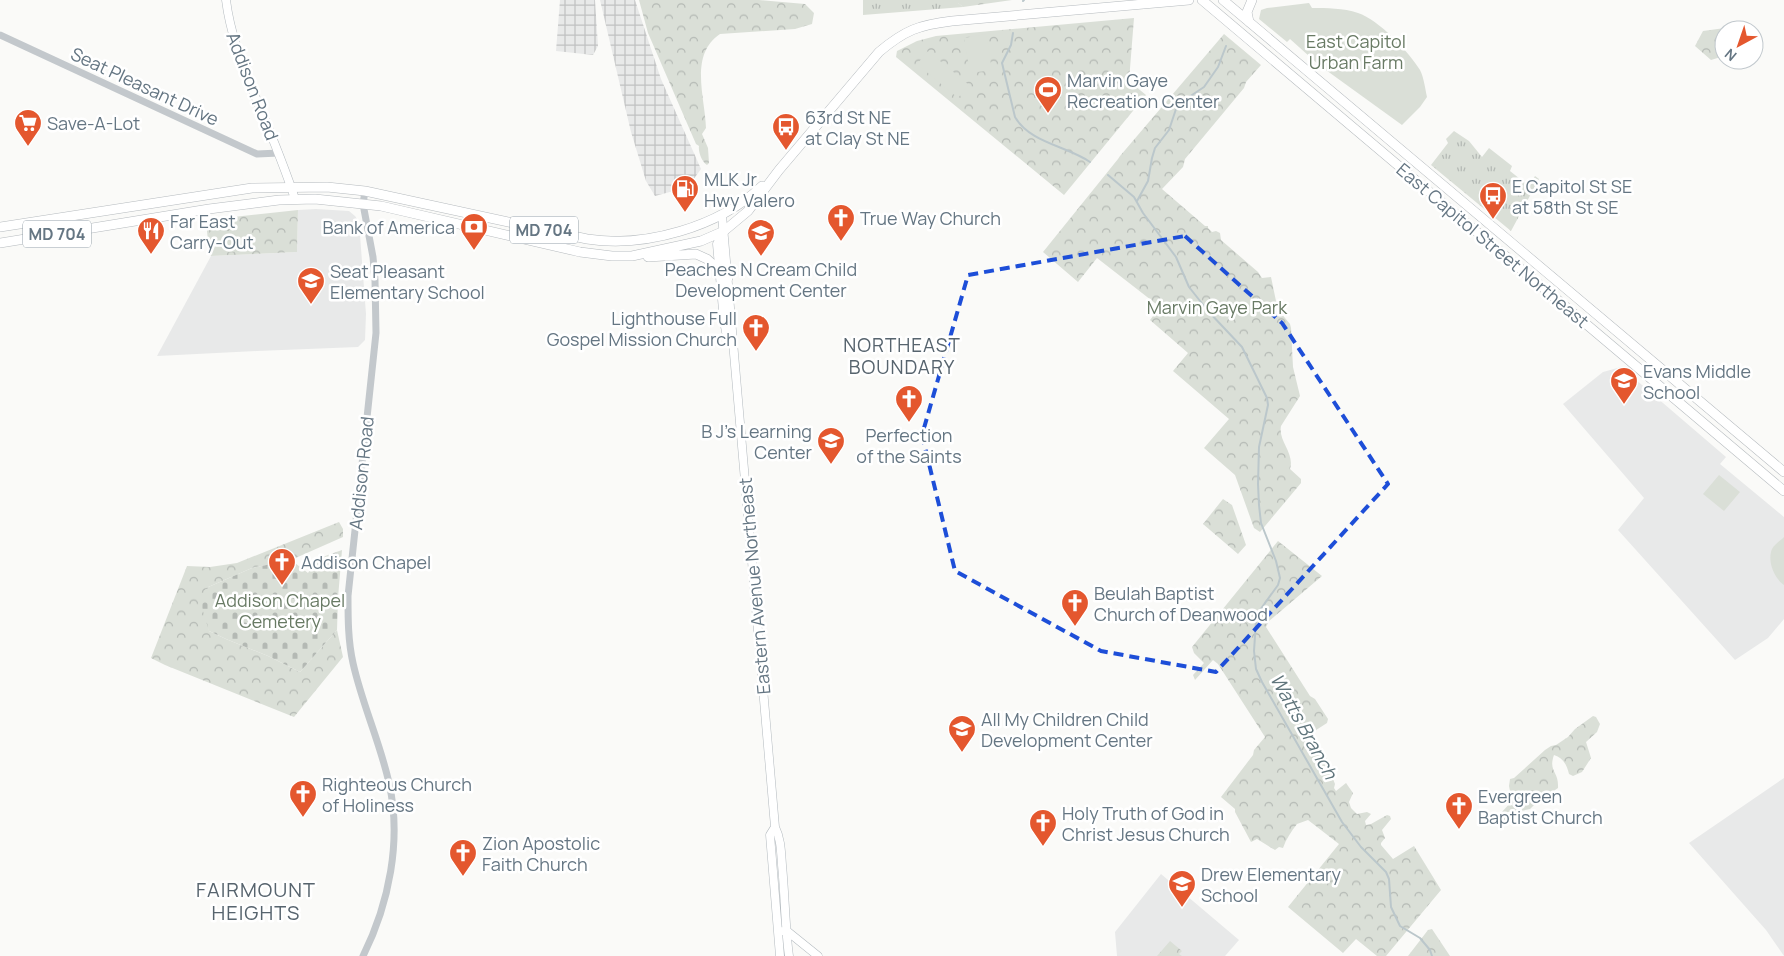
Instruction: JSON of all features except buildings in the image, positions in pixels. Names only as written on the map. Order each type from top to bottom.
[{"type":"main road","name":"Addison Road","points":[[226,0],[237,50],[279,153],[295,199]]},
{"type":"main road","points":[[724,231],[748,211],[778,170],[885,46],[912,29],[925,24],[952,20],[1138,2],[1189,0]]},
{"type":"main road","name":"East Capitol Street Northeast","points":[[1202,0],[1784,491]]},
{"type":"main road","points":[[1223,0],[1784,472]]},
{"type":"main road","points":[[1249,22],[1248,12],[1252,0]]},
{"type":"main road","points":[[722,215],[750,197],[778,170]]},
{"type":"main road","name":"MD 704","points":[[0,227],[233,191],[291,187],[327,187],[364,191],[587,239],[609,242],[657,236],[699,225],[722,215]]},
{"type":"main road","name":"MD 704","points":[[0,243],[209,209],[295,199],[329,200],[381,206],[580,252],[612,256],[632,256],[701,241],[724,231]]},
{"type":"main road","name":"Eastern Avenue Northeast","points":[[722,215],[775,827],[779,836],[784,882],[788,956]]},
{"type":"main road","name":"Eastern Avenue Northeast","points":[[724,231],[717,244],[726,332],[733,344]]},
{"type":"main road","points":[[632,256],[696,254],[705,257],[728,278]]},
{"type":"main road","name":"Eastern Avenue Northeast","points":[[775,827],[770,835],[780,956]]},
{"type":"main road","points":[[777,930],[786,931],[818,956]]},
{"type":"street","name":"Seat Pleasant Drive","points":[[0,35],[257,154],[279,153]]},
{"type":"street","name":"Addison Road","points":[[363,956],[382,909],[394,833],[393,807],[389,782],[352,663],[349,634],[348,596],[376,333],[374,257],[363,204],[364,191]]},
{"type":"highlighted area","points":[[1185,236],[1282,323],[1388,484],[1216,672],[1101,651],[955,571],[922,435],[968,275]]},
{"type":"shaded area","points":[[560,0],[595,0],[598,46],[593,55],[556,51]]},
{"type":"shaded area","points":[[600,0],[635,0],[661,79],[701,169],[693,180],[692,186],[655,196],[646,181],[631,132]]},
{"type":"shaded area","points":[[298,210],[349,211],[359,222],[366,314],[365,340],[358,347],[157,356],[211,256],[297,252]]},
{"type":"shaded area","points":[[1621,367],[1726,457],[1720,464],[1784,517],[1784,619],[1768,638],[1735,660],[1618,530],[1644,498],[1563,404],[1603,372]]},
{"type":"shaded area","points":[[1784,778],[1784,956],[1766,930],[1689,843]]},
{"type":"shaded area","points":[[1161,874],[1239,940],[1225,956],[1117,956],[1115,932]]},
{"type":"green space","points":[[639,0],[759,0],[805,4],[814,13],[812,24],[795,29],[720,34],[710,43],[705,53],[701,77],[706,128],[702,134],[708,148],[709,163],[707,165],[701,157],[699,146],[696,144],[648,33]]},
{"type":"green space","points":[[863,0],[958,0],[958,3],[963,7],[863,15]]},
{"type":"green space","points":[[958,0],[1012,0],[963,7],[958,3]]},
{"type":"green space","name":"East Capitol Urban Farm","points":[[1309,3],[1312,8],[1347,10],[1358,13],[1375,22],[1393,37],[1415,63],[1420,70],[1427,97],[1402,125],[1319,65],[1290,39],[1287,42],[1259,19],[1261,10],[1267,8]]},
{"type":"green space","points":[[1134,18],[1129,81],[1146,95],[1064,195],[896,57],[897,51],[917,41],[936,36]]},
{"type":"green space","points":[[1714,30],[1714,59],[1711,60],[1695,46],[1703,31]]},
{"type":"green space","points":[[986,34],[992,70],[970,73],[964,38]]},
{"type":"green space","name":"Marvin Gaye Park","points":[[1224,34],[1261,65],[1185,159],[1183,167],[1162,189],[1205,226],[1208,226],[1212,232],[1220,233],[1221,240],[1258,272],[1262,278],[1271,277],[1280,312],[1290,324],[1293,367],[1300,396],[1281,426],[1281,431],[1289,452],[1290,469],[1301,479],[1301,483],[1260,532],[1254,528],[1235,475],[1204,448],[1229,419],[1173,371],[1188,353],[1150,320],[1160,307],[1097,258],[1078,282],[1043,252],[1120,156]]},
{"type":"green space","points":[[928,51],[969,85],[958,98],[917,64]]},
{"type":"green space","points":[[1454,131],[1469,141],[1482,157],[1489,148],[1512,166],[1510,171],[1529,186],[1535,176],[1539,179],[1511,231],[1431,165],[1448,143],[1446,139]]},
{"type":"green space","points":[[298,210],[297,252],[211,256],[209,252],[206,220]]},
{"type":"green space","points":[[248,230],[249,251],[211,253],[210,232]]},
{"type":"green space","points":[[1719,475],[1740,492],[1724,511],[1703,494]]},
{"type":"green space","points":[[1223,499],[1232,505],[1246,545],[1238,554],[1203,524]]},
{"type":"green space","points":[[339,522],[343,529],[343,537],[291,560],[252,568],[206,588],[209,631],[300,672],[337,630],[343,657],[294,717],[151,658],[187,566],[210,567],[237,563]]},
{"type":"green space","points":[[1784,537],[1784,585],[1774,574],[1770,559],[1773,547]]},
{"type":"green space","points":[[1278,541],[1322,576],[1269,621],[1266,627],[1310,696],[1315,699],[1328,719],[1327,723],[1313,732],[1312,736],[1336,773],[1333,779],[1334,788],[1336,791],[1346,783],[1353,793],[1349,802],[1351,808],[1357,814],[1367,812],[1371,814],[1365,821],[1366,825],[1387,815],[1390,816],[1391,819],[1382,830],[1385,838],[1381,845],[1393,859],[1414,846],[1441,890],[1386,956],[1377,956],[1356,939],[1343,953],[1288,907],[1339,844],[1308,820],[1297,824],[1283,848],[1279,847],[1275,850],[1257,839],[1251,842],[1235,809],[1221,797],[1265,737],[1218,664],[1213,660],[1195,680],[1193,675],[1204,663],[1194,653],[1192,647]]},
{"type":"green space","name":"Addison Chapel Cemetery","points":[[342,550],[337,630],[300,672],[209,631],[200,601],[206,588],[252,568],[291,560],[308,573],[317,559]]},
{"type":"green space","points":[[1593,716],[1596,717],[1600,724],[1597,732],[1586,742],[1591,758],[1582,772],[1573,776],[1569,774],[1564,762],[1554,755],[1552,765],[1557,778],[1558,788],[1530,809],[1521,811],[1508,822],[1504,820],[1501,813],[1512,801],[1509,786],[1510,779],[1514,778],[1545,750],[1568,737],[1575,729]]},
{"type":"green space","points":[[1432,929],[1450,956],[1408,956],[1428,930]]},
{"type":"green space","points":[[1170,941],[1182,951],[1179,954],[1182,956],[1157,956]]},
{"type":"waterway","name":"Watts Branch","points":[[1013,33],[1011,45],[1002,63],[1015,117],[1030,133],[1090,162]]},
{"type":"waterway","points":[[1137,201],[1148,181],[1155,148],[1169,130],[1176,109],[1180,103],[1204,87],[1218,67],[1226,46]]},
{"type":"waterway","name":"Watts Branch","points":[[1108,175],[1134,197],[1143,213],[1176,257],[1189,287],[1208,311],[1242,347],[1267,398],[1268,405],[1259,447],[1259,505],[1261,523],[1276,561],[1280,578],[1278,585],[1260,610],[1256,621],[1254,651],[1256,669],[1342,822],[1361,847],[1386,872],[1389,879],[1391,907],[1400,926],[1420,938],[1430,950],[1432,956]]},
{"type":"place","name":"Marvin Gaye Recreation Center","points":[[1048,114]]},
{"type":"place","name":"Save-A-Lot","points":[[28,147]]},
{"type":"place","name":"63rd St NE at Clay St NE","points":[[786,151]]},
{"type":"place","name":"MLK Jr Hwy Valero","points":[[685,213]]},
{"type":"place","name":"E Capitol St SE at 58th St SE","points":[[1493,220]]},
{"type":"place","name":"True Way Church","points":[[841,242]]},
{"type":"place","name":"Bank of America","points":[[474,251]]},
{"type":"place","name":"Far East Carry-Out","points":[[151,255]]},
{"type":"place","name":"Peaches N Cream Child Development Center","points":[[761,257]]},
{"type":"place","name":"Seat Pleasant Elementary School","points":[[311,305]]},
{"type":"place","name":"Lighthouse Full Gospel Mission Church","points":[[756,352]]},
{"type":"place","name":"Evans Middle School","points":[[1624,405]]},
{"type":"place","name":"Perfection of the Saints","points":[[909,423]]},
{"type":"place","name":"B J's Learning Center","points":[[831,465]]},
{"type":"place","name":"Addison Chapel","points":[[282,586]]},
{"type":"place","name":"Beulah Baptist Church of Deanwood","points":[[1075,627]]},
{"type":"place","name":"All My Children Child Development Center","points":[[962,753]]},
{"type":"place","name":"Righteous Church of Holiness","points":[[303,818]]},
{"type":"place","name":"Evergreen Baptist Church","points":[[1459,830]]},
{"type":"place","name":"Holy Truth of God in Christ Jesus Church","points":[[1043,847]]},
{"type":"place","name":"Zion Apostolic Faith Church","points":[[463,877]]},
{"type":"place","name":"Drew Elementary School","points":[[1182,908]]},
{"type":"district","name":"NORTHEAST BOUNDARY","points":[[902,356]]},
{"type":"district","name":"FAIRMOUNT HEIGHTS","points":[[256,900]]}]
